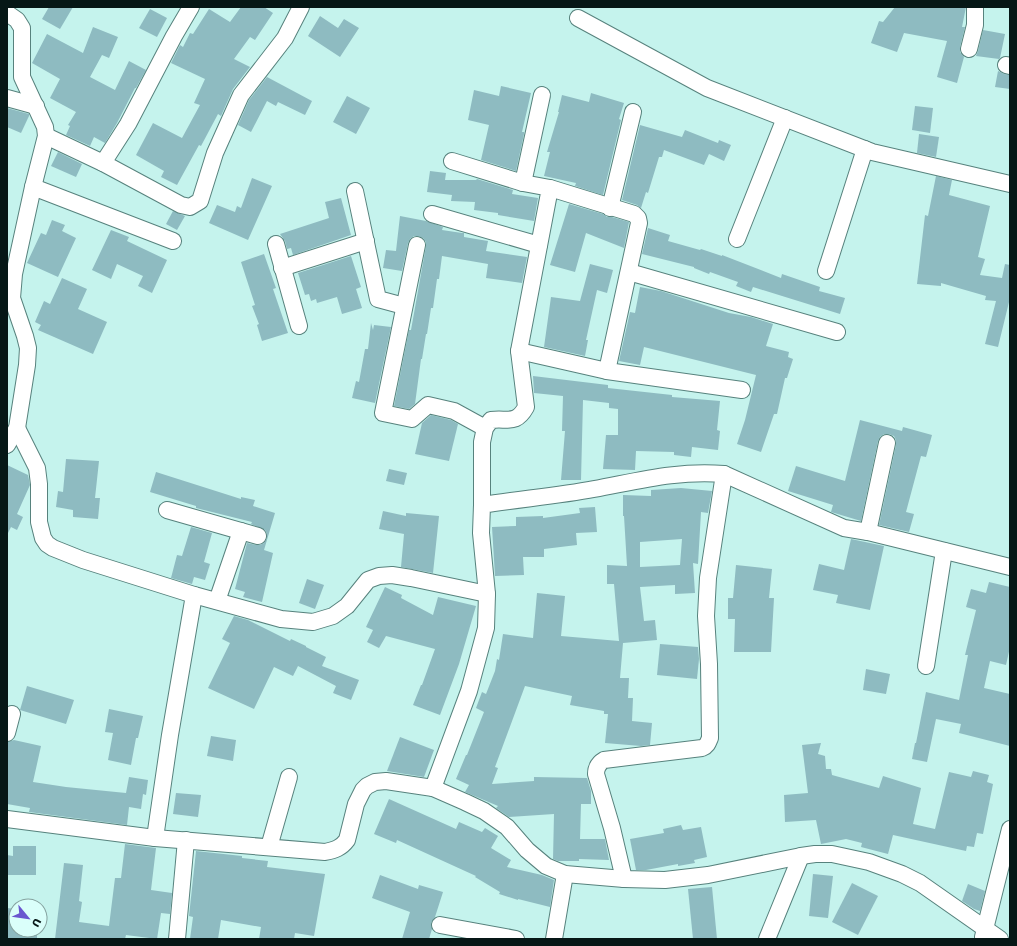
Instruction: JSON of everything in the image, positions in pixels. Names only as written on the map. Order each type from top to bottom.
[{"type":"street","points":[[103,163],[128,124],[174,36],[191,7]]},
{"type":"street","points":[[46,136],[103,163],[181,206],[190,207],[200,200],[215,153],[241,95],[285,38],[301,7]]},
{"type":"street","points":[[969,49],[976,25],[975,7]]},
{"type":"street","points":[[7,13],[17,20],[22,28],[22,77],[45,127],[46,136],[33,187],[9,298],[25,336],[28,348],[27,366],[17,428],[7,445]]},
{"type":"street","points":[[578,18],[707,88],[872,152],[1010,184]]},
{"type":"street","points":[[523,183],[542,95]]},
{"type":"street","points":[[7,98],[36,106]]},
{"type":"street","points":[[610,208],[633,112]]},
{"type":"street","points":[[737,239],[785,118]]},
{"type":"street","points":[[826,271],[865,149]]},
{"type":"street","points":[[452,161],[523,183],[550,188],[610,208],[634,214],[638,218],[639,223],[607,371]]},
{"type":"street","points":[[33,187],[173,241]]},
{"type":"street","points":[[433,788],[469,691],[486,628],[487,594],[481,533],[482,442],[486,428],[493,420],[515,420],[522,415],[526,408],[519,351],[550,188]]},
{"type":"street","points":[[355,191],[378,299],[404,306]]},
{"type":"street","points":[[432,214],[539,245]]},
{"type":"street","points":[[282,268],[366,241]]},
{"type":"street","points":[[276,244],[299,326]]},
{"type":"street","points":[[417,245],[383,413],[412,419],[428,405],[454,411],[486,428]]},
{"type":"street","points":[[629,272],[837,332]]},
{"type":"street","points":[[519,351],[607,371],[742,390]]},
{"type":"street","points":[[17,428],[37,468],[39,484],[39,522],[41,532],[47,544],[83,560],[194,595],[282,619],[313,622],[333,616],[347,606],[368,580],[379,576],[392,575],[412,578],[487,594]]},
{"type":"street","points":[[868,532],[887,443]]},
{"type":"street","points":[[482,504],[592,489],[675,474],[724,474],[844,528],[868,532],[1010,567]]},
{"type":"street","points":[[624,879],[596,770],[599,764],[604,760],[702,748],[706,747],[708,744],[710,738],[709,664],[706,616],[708,578],[724,474]]},
{"type":"street","points":[[167,510],[258,536]]},
{"type":"street","points":[[217,601],[241,531]]},
{"type":"street","points":[[926,666],[944,551]]},
{"type":"street","points":[[155,838],[170,735],[194,595]]},
{"type":"street","points":[[7,733],[12,714]]},
{"type":"street","points":[[269,847],[289,777]]},
{"type":"street","points":[[7,819],[155,838],[325,852],[338,849],[344,845],[349,834],[356,804],[362,790],[375,782],[386,781],[433,788],[465,802],[507,826],[527,850],[546,866],[565,874],[624,879],[665,880],[708,875],[802,856],[832,854],[869,862],[902,874],[920,883],[984,934],[1000,939]]},
{"type":"street","points":[[984,934],[1010,829]]},
{"type":"street","points":[[177,939],[186,840]]},
{"type":"street","points":[[767,939],[802,856]]},
{"type":"street","points":[[554,939],[565,874]]},
{"type":"street","points":[[440,925],[516,939]]},
{"type":"building","points":[[49,7],[73,7],[60,29],[42,19]]},
{"type":"building","points":[[241,7],[264,7],[273,13],[255,40],[250,37],[234,59],[250,67],[233,89],[221,116],[218,114],[201,146],[199,145],[177,185],[161,177],[164,171],[136,155],[153,123],[182,138],[200,105],[194,103],[205,79],[171,63],[180,45],[183,47],[190,33],[193,34],[209,9],[230,22]]},
{"type":"building","points":[[895,7],[966,7],[962,27],[965,27],[960,47],[960,52],[964,57],[957,83],[937,77],[947,41],[904,33],[897,52],[871,43],[879,21],[883,22]]},
{"type":"building","points":[[150,9],[167,18],[157,37],[139,28]]},
{"type":"building","points":[[320,16],[338,28],[344,19],[359,28],[340,57],[308,36]]},
{"type":"building","points":[[93,27],[118,37],[109,58],[102,55],[90,77],[115,90],[129,61],[146,70],[105,143],[94,137],[90,146],[66,135],[70,126],[68,125],[76,112],[50,98],[60,79],[32,63],[47,34],[83,53]]},
{"type":"building","points":[[983,30],[1005,34],[999,59],[976,56]]},
{"type":"building","points":[[998,71],[1010,75],[1010,89],[995,87]]},
{"type":"building","points":[[267,77],[312,101],[305,115],[278,102],[276,106],[267,101],[251,132],[238,125],[249,100]]},
{"type":"building","points":[[501,86],[531,93],[522,132],[524,132],[524,134],[516,171],[481,160],[489,125],[468,120],[474,90],[499,96]]},
{"type":"building","points":[[591,93],[624,103],[619,119],[621,120],[603,195],[575,186],[576,183],[544,176],[550,152],[547,152],[559,112],[562,95],[589,102]]},
{"type":"building","points":[[347,96],[370,108],[356,134],[333,122]]},
{"type":"building","points":[[915,106],[933,108],[930,133],[912,130]]},
{"type":"building","points":[[7,108],[29,114],[21,133],[7,127]]},
{"type":"building","points":[[640,125],[682,137],[685,130],[718,143],[719,140],[731,145],[724,161],[709,154],[704,165],[664,150],[662,157],[659,157],[648,193],[646,192],[641,208],[637,205],[622,200]]},
{"type":"building","points":[[919,134],[939,137],[936,157],[917,153]]},
{"type":"building","points":[[58,152],[82,164],[76,177],[51,166]]},
{"type":"building","points":[[430,171],[446,173],[445,180],[477,179],[513,190],[512,194],[538,198],[534,221],[498,215],[498,213],[474,210],[475,202],[451,201],[452,195],[427,192]]},
{"type":"building","points":[[936,176],[952,180],[949,195],[990,206],[978,257],[985,259],[980,275],[1002,278],[1005,264],[1010,265],[1010,302],[998,347],[985,344],[996,301],[985,300],[986,296],[941,283],[941,286],[917,284],[925,215],[928,216]]},
{"type":"building","points":[[252,178],[272,186],[248,240],[209,223],[217,205],[235,212],[237,206],[241,208]]},
{"type":"building","points":[[341,198],[351,235],[293,255],[291,248],[287,249],[285,241],[280,234],[329,218],[325,202]]},
{"type":"building","points":[[569,204],[603,214],[607,217],[629,222],[624,248],[586,233],[575,272],[550,265]]},
{"type":"building","points":[[173,211],[185,216],[177,230],[166,224]]},
{"type":"building","points":[[400,216],[426,221],[443,227],[442,230],[464,233],[464,237],[488,241],[486,251],[527,257],[522,283],[486,278],[488,264],[442,256],[439,279],[437,279],[433,308],[431,308],[421,359],[415,404],[409,409],[394,406],[409,330],[411,330],[426,242],[423,238],[418,236],[414,236],[410,239],[402,271],[383,268],[386,250],[396,251]]},
{"type":"building","points":[[52,220],[65,225],[62,231],[76,238],[58,277],[27,263],[41,233],[46,235]]},
{"type":"building","points":[[648,228],[670,235],[668,241],[722,255],[781,278],[782,274],[820,287],[819,291],[845,298],[840,314],[753,287],[751,292],[736,286],[738,282],[710,272],[709,274],[694,267],[642,254]]},
{"type":"building","points":[[111,230],[129,237],[127,241],[167,260],[152,293],[138,286],[143,276],[117,264],[111,279],[92,270]]},
{"type":"building","points":[[264,254],[276,288],[273,289],[288,333],[262,341],[257,325],[259,324],[252,306],[255,305],[241,262]]},
{"type":"building","points":[[351,256],[361,287],[356,289],[362,308],[342,314],[337,297],[317,303],[316,299],[311,301],[309,294],[305,295],[298,273]]},
{"type":"building","points":[[590,264],[613,270],[607,293],[597,290],[586,340],[588,340],[585,356],[544,347],[551,297],[580,301]]},
{"type":"building","points":[[62,278],[87,289],[78,309],[107,322],[93,354],[38,330],[41,325],[35,322],[44,301],[50,304]]},
{"type":"building","points":[[640,287],[661,291],[729,313],[751,317],[773,324],[766,346],[789,352],[788,357],[793,359],[787,378],[785,378],[777,414],[774,414],[761,452],[737,444],[745,420],[756,375],[644,347],[640,365],[619,361],[630,312],[635,313]]},
{"type":"building","points":[[371,323],[373,330],[374,325],[391,327],[375,403],[352,398],[356,381],[359,382],[365,349],[368,349]]},
{"type":"building","points":[[533,376],[608,385],[608,388],[672,395],[672,397],[720,401],[717,430],[720,431],[718,450],[692,447],[691,457],[674,455],[674,452],[636,451],[635,470],[603,469],[606,435],[618,435],[618,409],[609,408],[609,403],[583,400],[581,480],[561,480],[565,431],[562,431],[563,396],[534,393]]},
{"type":"building","points":[[431,415],[451,420],[458,424],[449,461],[415,454],[422,423]]},
{"type":"building","points":[[860,420],[902,431],[903,427],[932,435],[926,457],[921,456],[906,512],[914,514],[909,532],[879,525],[896,445],[894,436],[889,434],[884,434],[878,441],[861,521],[831,512],[833,505],[788,491],[796,466],[845,481]]},
{"type":"building","points":[[66,459],[99,461],[95,498],[100,498],[98,519],[73,517],[73,510],[56,507],[58,491],[63,492]]},
{"type":"building","points":[[7,465],[28,475],[30,485],[17,514],[23,517],[17,530],[11,527],[7,535]]},
{"type":"building","points":[[389,469],[407,473],[404,485],[386,481]]},
{"type":"building","points":[[156,472],[241,499],[241,497],[255,500],[253,506],[275,513],[264,550],[273,553],[262,602],[243,597],[245,592],[235,589],[247,543],[260,545],[264,543],[267,538],[265,530],[251,524],[252,522],[196,508],[196,506],[150,492]]},
{"type":"building","points":[[681,488],[712,491],[708,513],[701,512],[698,564],[693,563],[695,593],[675,594],[675,585],[640,587],[644,621],[655,620],[657,640],[623,643],[620,678],[629,678],[628,698],[633,698],[632,721],[652,723],[650,745],[641,746],[605,743],[608,714],[604,714],[604,711],[570,705],[572,696],[525,686],[495,767],[498,768],[492,784],[534,781],[534,777],[587,778],[591,791],[591,804],[581,804],[580,839],[605,839],[609,860],[579,859],[579,861],[558,861],[553,859],[554,814],[509,817],[496,808],[498,806],[465,792],[469,785],[456,779],[484,712],[476,708],[482,692],[486,694],[495,671],[497,659],[499,660],[503,634],[533,638],[537,593],[565,596],[561,636],[619,641],[614,584],[607,584],[607,565],[627,566],[623,495],[651,496],[651,490]],"holes":[[[682,539],[680,565],[640,567],[640,542]]]},
{"type":"building","points":[[595,507],[597,532],[576,533],[577,545],[544,549],[544,557],[523,557],[524,575],[495,576],[492,527],[516,526],[516,517],[543,516],[543,518],[580,513],[579,508]]},
{"type":"building","points":[[383,511],[406,516],[406,513],[439,516],[433,573],[401,567],[404,534],[379,529]]},
{"type":"building","points":[[191,527],[212,533],[204,562],[210,564],[205,580],[194,577],[192,584],[171,578],[177,555],[182,556]]},
{"type":"building","points":[[851,539],[884,546],[870,610],[836,603],[838,595],[813,590],[819,564],[844,570]]},
{"type":"building","points":[[736,565],[772,569],[769,598],[774,598],[771,652],[734,652],[735,619],[728,619],[728,598],[733,598]]},
{"type":"building","points":[[307,579],[324,585],[315,609],[299,603]]},
{"type":"building","points":[[989,582],[1010,587],[1010,647],[1006,665],[990,661],[984,688],[1010,694],[1010,746],[959,733],[961,724],[936,719],[927,762],[912,759],[926,692],[959,700],[968,655],[965,655],[976,610],[966,607],[971,589],[986,593]]},
{"type":"building","points":[[385,587],[402,595],[401,598],[433,615],[438,597],[476,606],[459,664],[440,715],[413,705],[435,649],[386,636],[379,648],[367,642],[373,630],[366,627]]},
{"type":"building","points":[[234,616],[248,620],[290,641],[291,639],[306,646],[326,657],[322,666],[359,680],[351,700],[333,693],[336,686],[298,666],[293,676],[274,667],[254,709],[208,688],[230,643],[222,639]]},
{"type":"building","points":[[660,644],[698,647],[699,659],[697,679],[657,675]]},
{"type":"building","points":[[866,669],[890,674],[886,694],[863,690]]},
{"type":"building","points":[[27,686],[74,700],[66,724],[20,710]]},
{"type":"building","points":[[109,709],[143,716],[138,738],[136,738],[131,765],[108,760],[113,733],[105,732]]},
{"type":"building","points":[[211,736],[236,740],[233,761],[207,756]]},
{"type":"building","points":[[400,737],[434,750],[424,777],[387,771]]},
{"type":"building","points":[[14,740],[41,746],[33,782],[126,793],[129,777],[148,780],[146,795],[143,794],[141,809],[129,807],[127,825],[29,812],[30,808],[7,804],[7,742]]},
{"type":"building","points":[[821,743],[818,754],[825,756],[826,769],[831,769],[832,775],[879,788],[883,776],[921,788],[913,824],[935,829],[949,772],[971,777],[973,771],[989,775],[987,782],[993,784],[983,834],[977,833],[974,847],[967,846],[966,851],[893,835],[888,854],[861,847],[862,843],[846,839],[821,844],[816,820],[785,822],[784,795],[808,793],[802,745]]},
{"type":"building","points":[[176,793],[201,795],[198,817],[173,814]]},
{"type":"building","points":[[389,799],[456,829],[459,822],[482,832],[485,828],[498,836],[491,848],[511,860],[507,867],[542,875],[554,880],[550,907],[499,894],[500,892],[475,877],[476,876],[397,840],[396,843],[374,834]]},
{"type":"building","points":[[681,825],[683,830],[701,827],[707,857],[694,860],[695,863],[636,870],[630,839],[664,833],[663,829]]},
{"type":"building","points":[[125,844],[156,848],[151,890],[172,893],[170,914],[161,913],[157,939],[126,935],[125,939],[55,939],[64,863],[83,865],[79,901],[82,902],[79,922],[109,926],[115,878],[121,878]]},
{"type":"building","points":[[13,846],[36,846],[36,875],[7,875],[7,855],[13,856]]},
{"type":"building","points":[[196,851],[242,856],[242,858],[268,861],[267,867],[325,874],[314,936],[295,933],[294,939],[259,939],[261,927],[221,920],[218,939],[190,939],[193,917],[189,916]]},
{"type":"building","points":[[813,874],[833,876],[828,918],[809,916]]},
{"type":"building","points":[[380,875],[418,889],[419,885],[443,892],[435,917],[431,923],[432,929],[429,939],[402,939],[410,912],[372,898]]},
{"type":"building","points":[[852,883],[878,896],[858,935],[832,922]]},
{"type":"building","points":[[968,884],[985,891],[980,911],[962,901]]},
{"type":"building","points":[[712,887],[717,939],[693,939],[688,889]]},
{"type":"building","points":[[7,908],[8,938],[37,939],[7,939]]}]
